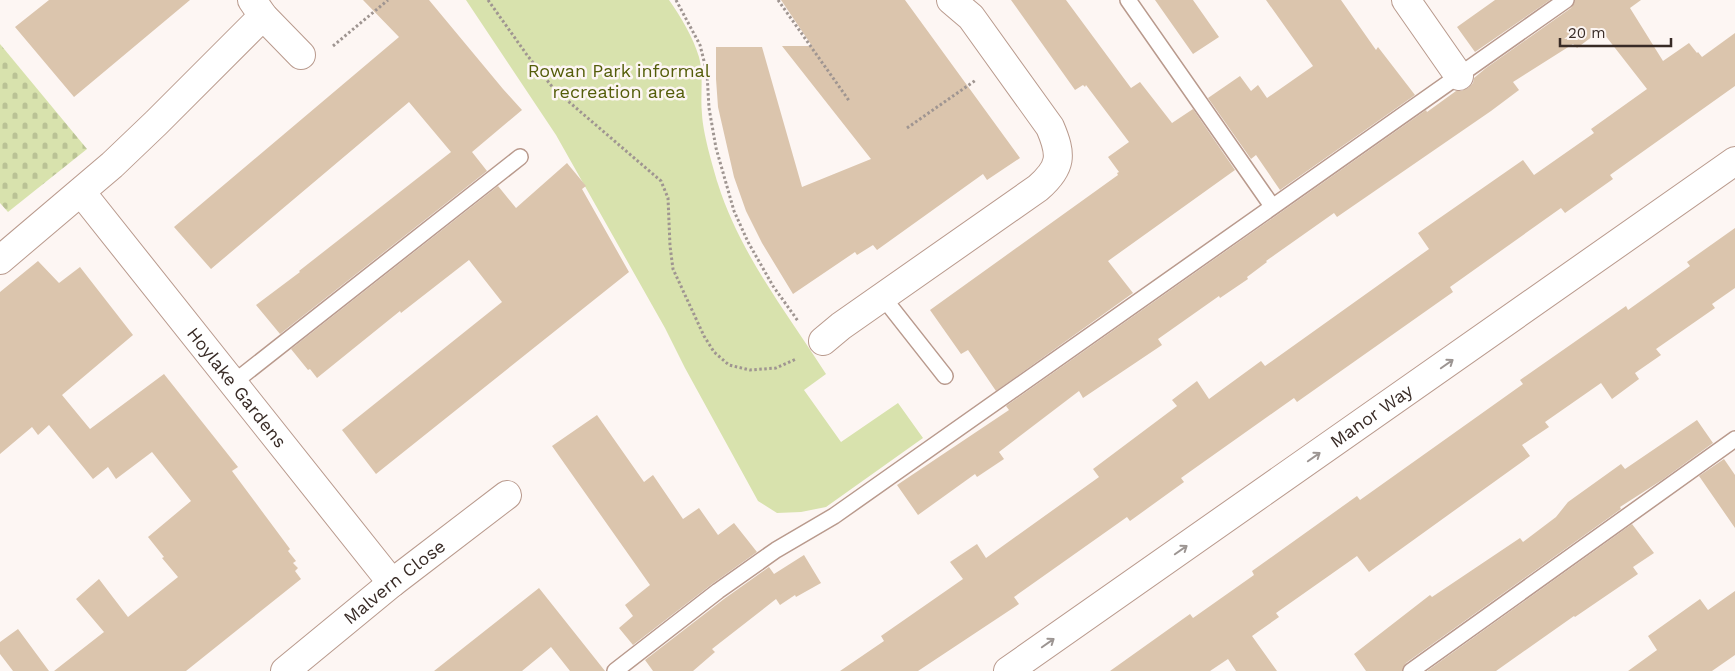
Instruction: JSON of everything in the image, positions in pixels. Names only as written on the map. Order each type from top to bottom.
[{"type":"street","points":[[823,341],[882,296],[1048,179],[1058,163],[1057,144],[1050,127],[972,17],[951,0]]},
{"type":"street","points":[[1406,0],[1459,76]]},
{"type":"street","points":[[0,260],[81,192],[156,123],[258,8],[301,54]]},
{"type":"street","name":"Manor Way","points":[[1008,671],[1735,161]]},
{"type":"street","name":"Hoylake Gardens","points":[[81,192],[392,583]]},
{"type":"street","name":"Malvern Close","points":[[285,671],[392,583],[506,495]]},
{"type":"lane","points":[[1128,0],[1272,206]]},
{"type":"lane","points":[[616,671],[718,591],[776,550],[834,516],[1566,0]]},
{"type":"lane","points":[[233,383],[520,157]]},
{"type":"lane","points":[[882,296],[945,376]]},
{"type":"lane","points":[[1410,671],[1735,439]]},
{"type":"path","points":[[328,50],[388,0]]},
{"type":"path","points":[[488,0],[554,89],[661,181],[668,198],[673,269],[704,336],[714,352],[729,365],[750,370],[776,368],[801,357],[823,341],[807,332],[773,286],[748,242],[734,210],[716,148],[709,108],[708,73],[700,45],[676,0]]},
{"type":"path","points":[[778,0],[850,102]]},
{"type":"path","points":[[907,128],[1003,61]]},
{"type":"green space","name":"Rowan Park informal recreation area","points":[[466,0],[669,0],[686,27],[699,57],[704,130],[727,210],[752,259],[826,374],[804,390],[841,442],[898,403],[923,438],[826,507],[801,512],[777,513],[758,501],[665,328],[556,135]]},
{"type":"green space","points":[[0,44],[87,149],[8,212],[0,203]]},
{"type":"building","points":[[49,0],[190,0],[74,97],[15,27]]},
{"type":"building","points":[[363,0],[429,0],[522,110],[472,152],[487,171],[280,334],[256,305],[451,152],[409,102],[211,269],[174,227],[399,37]]},
{"type":"building","points":[[781,0],[905,0],[1020,158],[987,180],[983,174],[877,250],[873,245],[857,255],[855,252],[793,294],[762,243],[746,211],[734,177],[718,107],[716,47],[762,47],[802,187],[871,159],[782,46],[812,46]]},
{"type":"building","points":[[1011,0],[1066,0],[1131,88],[1140,82],[1172,123],[1193,109],[1235,170],[1108,261],[1133,293],[996,391],[968,350],[961,354],[930,310],[1118,175],[1117,173],[1119,172],[1108,157],[1129,142],[1086,85],[1075,90]]},
{"type":"building","points":[[1155,0],[1193,0],[1219,37],[1193,54]]},
{"type":"building","points":[[1266,0],[1341,0],[1376,50],[1378,47],[1415,95],[1280,190],[1256,155],[1251,159],[1208,98],[1240,76],[1251,91],[1258,85],[1267,98],[1313,66]]},
{"type":"building","points":[[1495,0],[1550,0],[1475,52],[1457,27]]},
{"type":"building","points":[[1575,0],[1641,0],[1630,8],[1663,61],[1689,43],[1702,57],[1735,33],[1735,86],[1610,175],[1613,179],[1565,213],[1561,208],[1450,287],[1453,292],[1297,402],[1294,398],[1181,478],[1184,482],[1130,521],[1127,517],[1014,597],[1019,604],[918,671],[840,671],[884,641],[881,636],[963,579],[950,562],[977,544],[986,558],[1099,477],[1093,469],[1177,406],[1172,400],[1197,381],[1209,399],[1261,361],[1265,366],[1429,249],[1418,233],[1523,160],[1534,175],[1594,133],[1591,129],[1647,89],[1601,30],[1577,48],[1573,44],[1513,82],[1519,90],[1491,111],[1337,217],[1334,213],[1266,261],[1247,277],[1248,279],[1220,298],[1219,296],[1158,339],[1162,345],[1083,398],[1079,391],[999,452],[1004,459],[977,477],[975,474],[918,515],[897,485],[1009,410],[1006,406],[1426,110],[1427,112],[1456,91],[1468,88],[1473,83],[1474,78],[1486,68],[1571,8]]},
{"type":"building","points":[[567,163],[586,186],[582,189],[629,272],[376,474],[342,430],[502,302],[469,260],[401,313],[400,311],[317,378],[291,349],[498,186],[516,208]]},
{"type":"building","points":[[1735,228],[1735,288],[1712,304],[1715,308],[1656,349],[1661,355],[1635,373],[1639,379],[1612,399],[1601,383],[1545,422],[1549,427],[1522,445],[1530,456],[1369,572],[1357,556],[1276,613],[1279,617],[1252,636],[1277,671],[1236,671],[1228,659],[1210,671],[1110,671],[1190,614],[1193,618],[1254,575],[1252,571],[1357,496],[1360,500],[1523,384],[1520,380],[1626,306],[1628,310],[1690,266],[1687,262]]},
{"type":"building","points":[[38,261],[59,283],[80,267],[133,335],[62,395],[90,429],[164,374],[238,467],[232,471],[290,549],[288,551],[296,561],[293,563],[298,568],[295,571],[301,579],[186,671],[54,671],[104,632],[76,599],[99,579],[128,617],[178,577],[148,537],[191,501],[152,452],[116,479],[108,467],[93,479],[49,425],[38,435],[32,427],[0,454],[0,292]]},
{"type":"building","points":[[597,415],[644,482],[653,475],[683,519],[699,508],[718,535],[734,523],[757,552],[633,645],[619,628],[633,616],[625,605],[650,585],[552,446]]},
{"type":"building","points":[[1697,420],[1713,443],[1662,480],[1620,507],[1621,509],[1406,663],[1402,671],[1366,671],[1354,654],[1430,595],[1432,597],[1520,538],[1523,542],[1556,517],[1568,502],[1621,464],[1625,469]]},
{"type":"building","points":[[1724,459],[1735,475],[1735,528],[1699,476]]},
{"type":"building","points":[[1632,524],[1654,553],[1633,567],[1638,574],[1496,671],[1427,671]]},
{"type":"building","points":[[804,555],[821,583],[796,597],[795,595],[780,605],[776,599],[712,649],[715,652],[693,671],[653,671],[645,660],[769,567],[774,574]]},
{"type":"building","points":[[539,588],[605,671],[570,671],[551,647],[522,671],[434,671]]},
{"type":"building","points":[[1735,591],[1735,655],[1712,671],[1628,671],[1657,650],[1648,636],[1700,599],[1708,610]]},
{"type":"building","points":[[18,629],[49,671],[13,671],[0,654],[0,642]]}]
